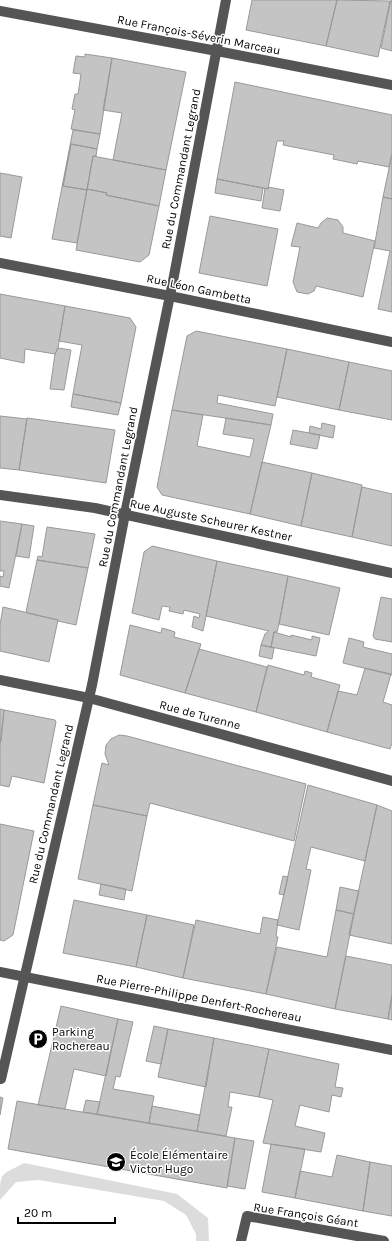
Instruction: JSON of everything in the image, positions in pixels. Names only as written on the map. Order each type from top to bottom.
[{"type":"street","name":"Rue du Commandant Legrand","points":[[1,1079],[89,698],[170,296],[226,0]]},
{"type":"street","name":"Rue François-Séverin Marceau","points":[[0,12],[217,51],[392,86]]},
{"type":"street","name":"Rue Léon Gambetta","points":[[0,263],[170,296],[392,342]]},
{"type":"street","name":"Rue Auguste Scheurer Kestner","points":[[0,495],[95,508],[392,573]]},
{"type":"street","name":"Rue de Turenne","points":[[0,680],[89,698],[392,782]]},
{"type":"street","name":"Rue Pierre-Philippe Denfert-Rochereau","points":[[0,972],[392,1050]]},
{"type":"street","name":"Rue François Géant","points":[[242,1241],[247,1216],[384,1241]]},
{"type":"shaded area","points":[[24,1163],[177,1194],[208,1218],[209,1241],[196,1241],[196,1234],[186,1215],[164,1201],[39,1180],[16,1182],[0,1200],[1,1179],[10,1170]]},
{"type":"building","points":[[252,0],[337,0],[326,46],[246,30]]},
{"type":"building","points":[[337,0],[390,1],[378,57],[326,46]]},
{"type":"building","points":[[392,0],[392,51],[381,48]]},
{"type":"building","points":[[85,54],[112,58],[100,134],[71,129],[75,110],[72,109],[75,94],[78,94],[81,74],[73,73],[76,56],[85,57]]},
{"type":"building","points":[[112,58],[186,72],[166,170],[113,160],[122,113],[103,110]]},
{"type":"building","points":[[235,82],[392,115],[392,154],[389,167],[358,161],[357,164],[333,159],[334,155],[283,145],[284,141],[277,141],[268,189],[217,179]]},
{"type":"building","points":[[73,130],[100,134],[97,149],[71,144],[63,186],[87,190],[77,243],[52,239]]},
{"type":"building","points":[[71,144],[97,149],[96,156],[93,156],[87,190],[63,186]]},
{"type":"building","points":[[392,154],[392,199],[383,197]]},
{"type":"building","points":[[93,156],[166,170],[159,206],[106,195],[107,193],[87,189]]},
{"type":"building","points":[[0,173],[22,177],[11,238],[0,236]]},
{"type":"building","points":[[217,179],[263,188],[261,201],[215,193]]},
{"type":"building","points":[[268,187],[284,190],[280,211],[262,208],[265,188],[268,189]]},
{"type":"building","points":[[87,189],[107,193],[106,195],[159,206],[149,255],[140,262],[76,250]]},
{"type":"building","points":[[383,197],[392,199],[392,312],[378,309],[390,251],[374,248]]},
{"type":"building","points":[[210,216],[278,229],[267,286],[199,273]]},
{"type":"building","points":[[327,218],[338,220],[343,227],[343,233],[375,241],[363,297],[316,286],[314,291],[308,294],[297,292],[293,282],[300,247],[291,246],[297,223],[318,228]]},
{"type":"building","points":[[0,294],[65,306],[58,348],[55,354],[25,349],[24,363],[0,358]]},
{"type":"building","points":[[65,306],[130,318],[136,327],[121,403],[73,394],[82,345],[59,341]]},
{"type":"building","points":[[196,331],[287,349],[275,406],[218,395],[217,403],[273,414],[271,425],[172,410],[187,336]]},
{"type":"building","points":[[58,348],[71,350],[64,390],[50,389],[55,354]]},
{"type":"building","points":[[287,349],[349,362],[339,410],[277,397]]},
{"type":"building","points":[[349,362],[392,371],[392,420],[339,410]]},
{"type":"building","points":[[73,394],[121,403],[118,415],[71,407]]},
{"type":"building","points":[[172,410],[203,415],[197,446],[250,457],[254,439],[223,434],[226,418],[271,425],[250,514],[162,495],[157,487]]},
{"type":"building","points":[[0,416],[27,419],[19,470],[0,468]]},
{"type":"building","points":[[27,418],[115,430],[106,483],[19,470]]},
{"type":"building","points":[[322,423],[335,426],[333,438],[309,433],[310,426],[321,429]]},
{"type":"building","points":[[293,430],[320,435],[317,449],[290,444]]},
{"type":"building","points":[[262,462],[312,473],[301,526],[250,514]]},
{"type":"building","points":[[312,473],[362,485],[352,537],[301,526]]},
{"type":"building","points":[[362,487],[392,494],[392,546],[352,537]]},
{"type":"building","points":[[0,521],[22,524],[9,588],[0,586],[0,576],[3,577],[4,571],[0,571]]},
{"type":"building","points":[[22,524],[34,526],[29,558],[16,556]]},
{"type":"building","points":[[47,527],[95,534],[88,568],[37,560],[38,556],[42,557]]},
{"type":"building","points":[[152,546],[217,561],[203,631],[192,627],[194,616],[199,618],[200,614],[184,610],[183,614],[169,611],[170,607],[162,606],[159,620],[132,613],[144,552]]},
{"type":"building","points":[[37,560],[88,568],[76,625],[26,612]]},
{"type":"building","points":[[217,561],[288,576],[279,624],[277,632],[274,632],[271,647],[261,645],[265,634],[269,631],[206,616]]},
{"type":"building","points":[[288,576],[340,588],[329,635],[279,624]]},
{"type":"building","points":[[381,597],[392,599],[392,642],[375,639],[373,636]]},
{"type":"building","points":[[3,607],[58,620],[49,662],[0,651],[0,625]]},
{"type":"building","points":[[130,625],[161,633],[162,628],[175,632],[174,637],[201,644],[185,693],[120,675]]},
{"type":"building","points":[[274,632],[291,637],[291,635],[312,640],[312,636],[320,638],[316,656],[271,647]]},
{"type":"building","points":[[349,638],[364,642],[363,647],[392,654],[392,675],[343,663]]},
{"type":"building","points":[[261,645],[274,648],[272,659],[259,656]]},
{"type":"building","points":[[199,649],[267,667],[256,712],[185,693]]},
{"type":"building","points":[[268,665],[304,675],[305,671],[312,673],[311,677],[340,685],[327,732],[256,712]]},
{"type":"building","points":[[365,668],[391,674],[383,702],[392,705],[392,743],[390,749],[327,732],[338,691],[357,695]]},
{"type":"building","points":[[0,709],[4,710],[1,741],[0,740]]},
{"type":"building","points":[[4,710],[55,720],[56,722],[44,783],[12,776],[9,787],[0,785],[0,746]]},
{"type":"building","points":[[119,735],[306,784],[294,841],[150,803],[147,816],[93,805],[102,763],[109,765],[105,754],[106,745],[111,739]]},
{"type":"building","points":[[308,785],[377,805],[365,861],[311,847],[306,869],[311,870],[299,930],[277,925]]},
{"type":"building","points":[[93,805],[147,816],[132,891],[78,879]]},
{"type":"building","points":[[377,805],[392,811],[392,944],[349,935]]},
{"type":"building","points":[[0,824],[34,831],[13,935],[4,941],[0,940]]},
{"type":"building","points":[[283,876],[288,877],[284,895],[279,894]]},
{"type":"building","points":[[101,884],[126,889],[124,900],[99,895]]},
{"type":"building","points":[[340,887],[359,891],[354,914],[336,910]]},
{"type":"building","points":[[74,900],[147,915],[136,967],[63,953]]},
{"type":"building","points":[[336,910],[354,914],[335,1009],[266,994],[277,947],[327,957]]},
{"type":"building","points":[[147,915],[194,925],[183,978],[136,967]]},
{"type":"building","points":[[263,917],[278,920],[276,937],[278,937],[266,994],[183,978],[196,920],[260,934]]},
{"type":"building","points":[[346,956],[392,965],[392,995],[388,1019],[335,1009]]},
{"type":"building","points":[[392,995],[392,1020],[388,1019]]},
{"type":"building","points":[[61,1006],[118,1019],[106,1076],[74,1069],[65,1109],[38,1105]]},
{"type":"building","points":[[118,1019],[133,1022],[120,1077],[116,1076],[113,1089],[154,1096],[149,1123],[97,1114]]},
{"type":"building","points":[[154,1026],[168,1029],[161,1064],[146,1061]]},
{"type":"building","points":[[168,1029],[214,1038],[206,1087],[158,1077]]},
{"type":"building","points":[[214,1038],[269,1049],[259,1097],[230,1092],[228,1107],[232,1107],[226,1136],[197,1131]]},
{"type":"building","points":[[269,1049],[339,1064],[335,1087],[343,1088],[341,1097],[332,1095],[329,1112],[300,1105],[295,1126],[325,1133],[321,1152],[263,1143],[273,1100],[259,1097]]},
{"type":"building","points":[[0,1097],[3,1098],[0,1115]]},
{"type":"building","points":[[86,1100],[100,1102],[97,1114],[83,1112]]},
{"type":"building","points":[[17,1101],[235,1138],[227,1188],[8,1149]]},
{"type":"building","points":[[152,1106],[200,1115],[197,1131],[149,1123]]},
{"type":"building","points":[[235,1138],[254,1141],[245,1189],[227,1186]]},
{"type":"building","points":[[271,1144],[305,1149],[295,1198],[262,1192]]},
{"type":"building","points":[[337,1155],[370,1162],[363,1211],[295,1198],[300,1171],[332,1177]]},
{"type":"building","points":[[370,1162],[392,1166],[392,1216],[363,1211]]},
{"type":"place","name":"Parking Rochereau","points":[[38,1039]]},
{"type":"place","name":"École Élémentaire Victor Hugo","points":[[116,1162]]}]
